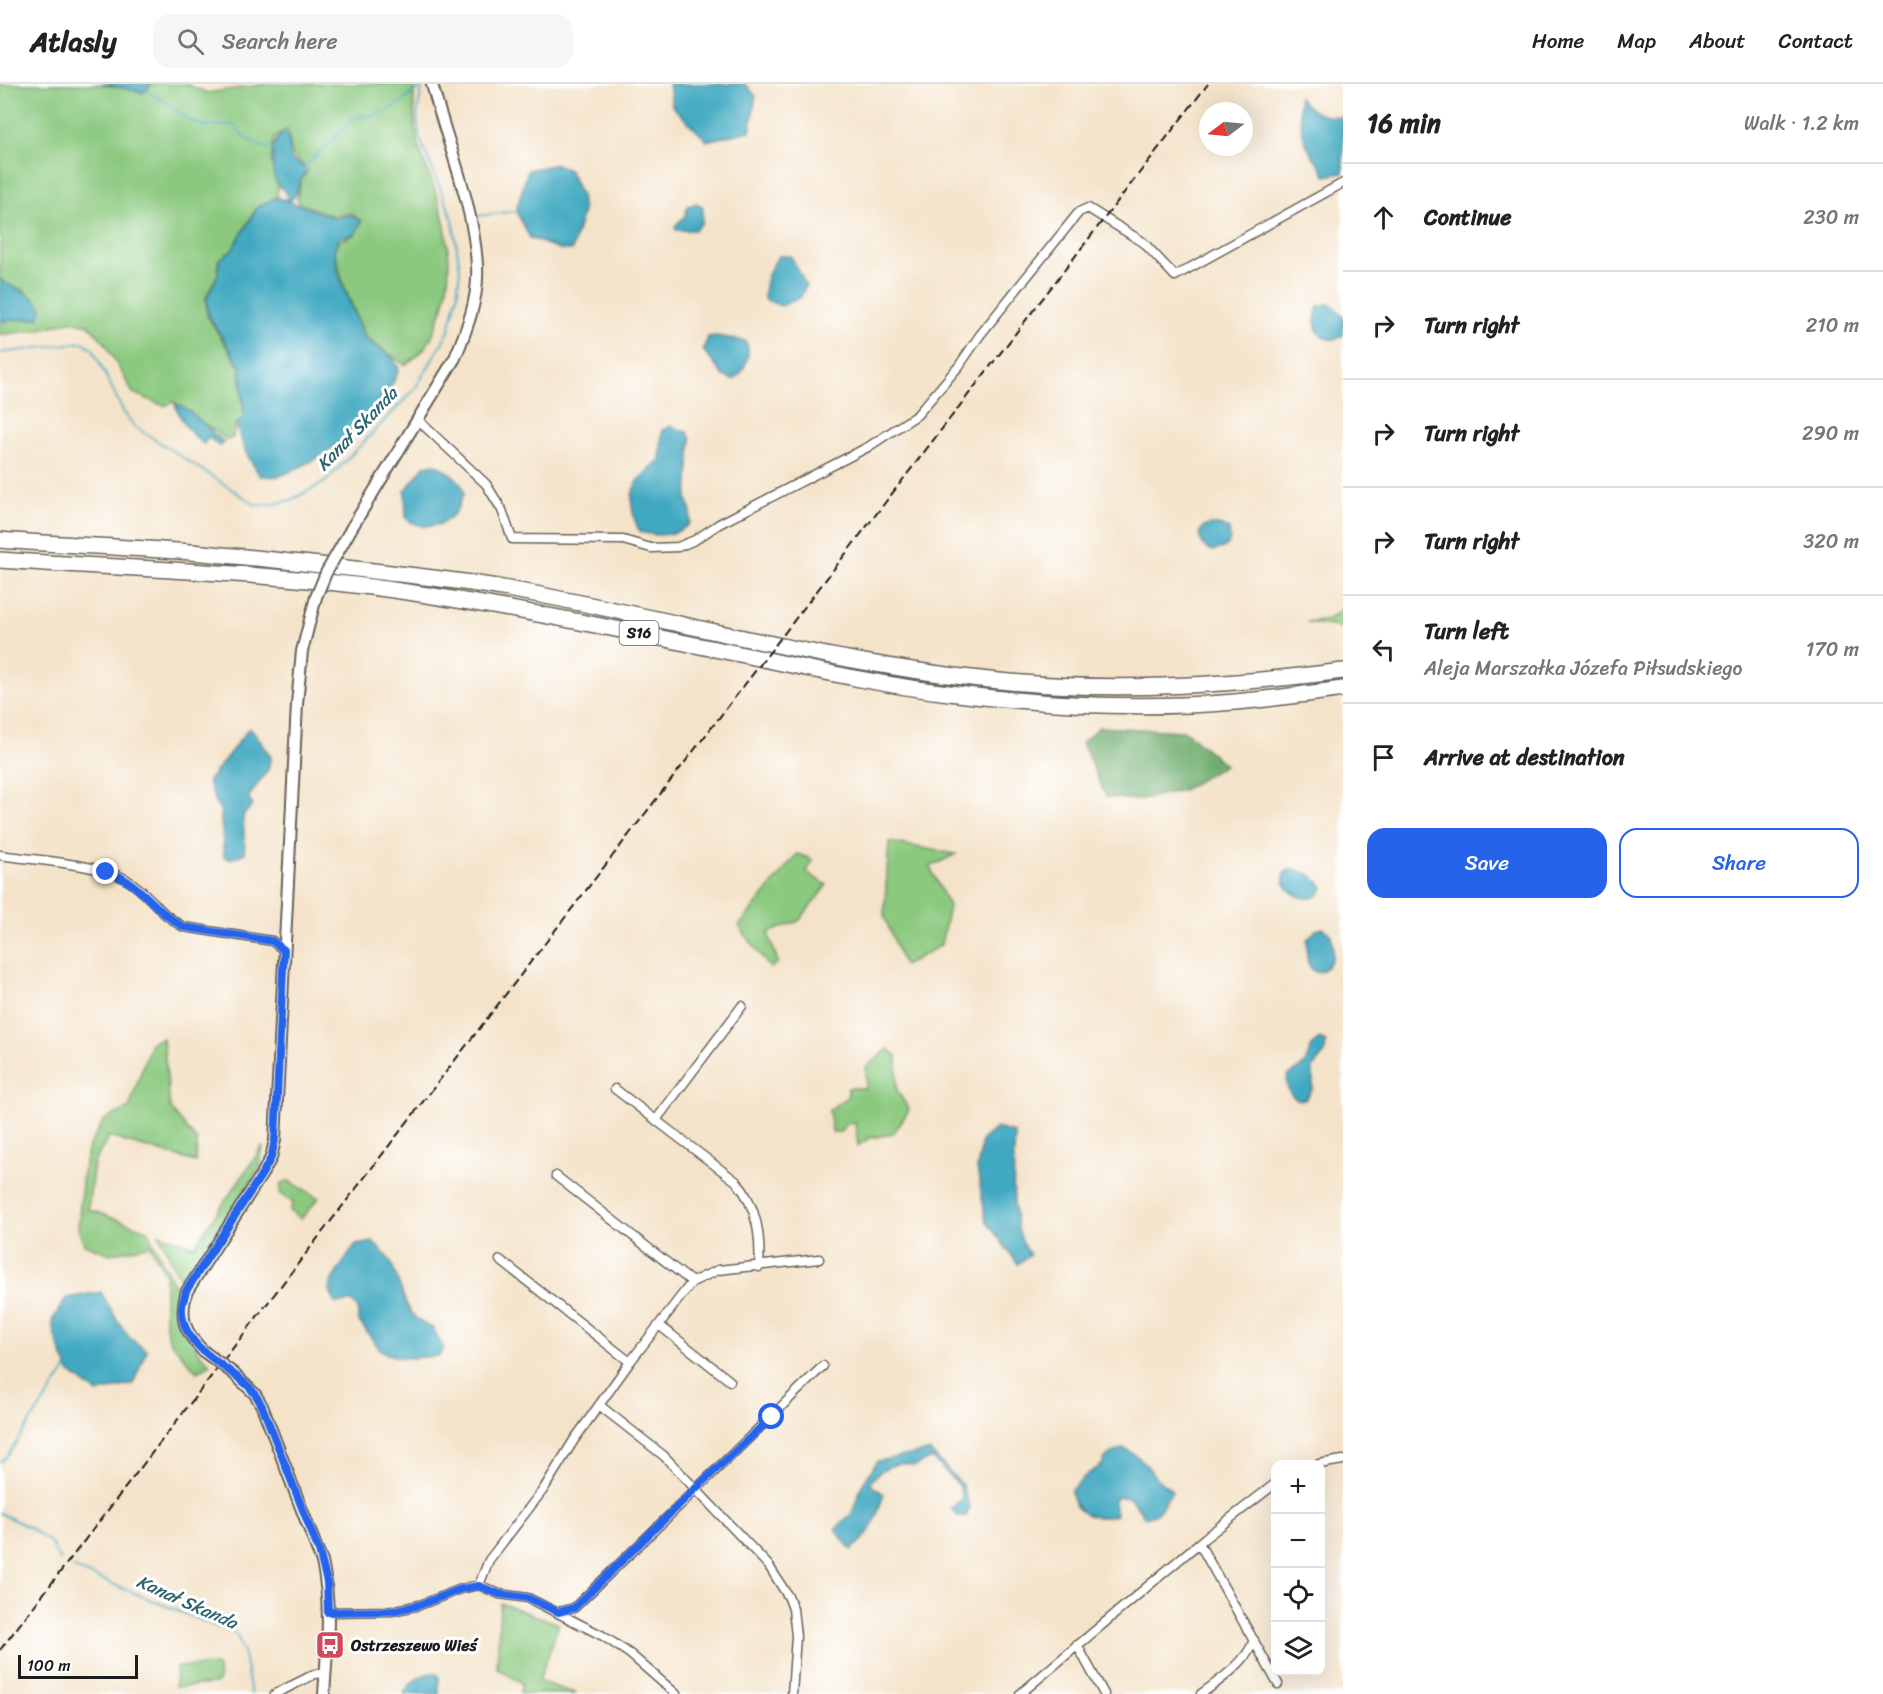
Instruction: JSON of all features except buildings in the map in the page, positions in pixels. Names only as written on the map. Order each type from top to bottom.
[{"type":"highway","name":"S16","points":[[0,540],[191,552],[313,564],[506,588],[839,657],[1010,682],[1096,687],[1183,686],[1275,680],[1343,671]]},
{"type":"highway","name":"S16","points":[[0,560],[191,570],[347,584],[425,594],[597,625],[894,686],[1012,700],[1094,705],[1223,702],[1343,689]]},
{"type":"street","points":[[324,1694],[328,1612],[327,1582],[319,1551],[265,1412],[255,1394],[233,1373],[204,1351],[187,1332],[182,1308],[186,1291],[271,1158],[275,1140],[297,704],[302,651],[316,597],[326,573],[351,529],[454,358],[467,330],[474,303],[477,267],[472,224],[432,84]]},
{"type":"street","points":[[418,420],[468,464],[486,484],[502,510],[512,539],[623,540],[651,548],[678,547],[868,447],[917,415],[959,366],[980,334],[1079,212],[1088,208],[1143,242],[1174,276],[1343,183]]},
{"type":"street","points":[[0,855],[90,868],[114,874],[138,887],[158,910],[171,921],[184,927],[272,941],[284,950]]},
{"type":"street","points":[[656,1120],[742,1006]]},
{"type":"street","points":[[615,1089],[737,1182],[749,1197],[760,1245],[759,1267]]},
{"type":"street","points":[[556,1176],[692,1282]]},
{"type":"street","points":[[479,1586],[489,1560],[543,1490],[574,1440],[630,1362],[692,1282],[718,1270],[819,1259]]},
{"type":"street","points":[[500,1260],[630,1362]]},
{"type":"street","points":[[658,1326],[730,1381]]},
{"type":"street","points":[[558,1612],[574,1608],[823,1366]]},
{"type":"street","points":[[599,1405],[664,1456],[769,1566],[789,1598],[793,1609],[796,1636],[792,1694]]},
{"type":"street","points":[[1325,1463],[1343,1460]]},
{"type":"street","points":[[1020,1694],[1199,1542],[1271,1486]]},
{"type":"street","points":[[1199,1542],[1278,1683]]},
{"type":"street","points":[[328,1612],[392,1611],[420,1605],[461,1589],[479,1586],[499,1594],[528,1598],[603,1636],[630,1654],[676,1694]]},
{"type":"street","points":[[1201,1694],[1249,1653],[1254,1640]]},
{"type":"street","points":[[1077,1645],[1104,1694]]},
{"type":"street","points":[[275,1694],[315,1674],[325,1672]]},
{"type":"green space","points":[[0,84],[101,84],[142,92],[146,91],[151,84],[186,84],[207,93],[267,84],[414,84],[416,137],[441,209],[447,237],[449,264],[444,305],[427,345],[405,365],[366,338],[344,286],[335,251],[339,241],[355,235],[362,221],[351,213],[334,216],[299,203],[297,198],[301,180],[308,171],[293,156],[287,130],[274,138],[271,161],[278,185],[277,197],[257,207],[232,250],[218,260],[218,273],[206,297],[207,316],[240,368],[244,418],[235,425],[233,438],[227,440],[174,402],[164,406],[133,393],[105,343],[89,325],[71,321],[37,330],[0,335],[0,321],[39,318],[24,290],[10,287],[0,279]]},
{"type":"green space","points":[[1343,609],[1343,628],[1307,622],[1328,619]]},
{"type":"green space","points":[[1099,727],[1185,731],[1225,765],[1183,790],[1137,800],[1106,797],[1082,743]]},
{"type":"green space","points":[[889,842],[956,854],[930,867],[949,906],[941,945],[904,966],[884,916]]},
{"type":"green space","points":[[797,854],[812,859],[807,873],[827,885],[799,921],[768,933],[778,962],[770,968],[739,926]]},
{"type":"green space","points":[[163,1038],[170,1108],[197,1141],[196,1162],[109,1137],[94,1162],[88,1209],[147,1230],[179,1294],[179,1319],[201,1355],[211,1364],[197,1372],[170,1342],[165,1323],[165,1274],[150,1245],[110,1254],[84,1244],[78,1229],[83,1171],[89,1146],[104,1120],[129,1108],[151,1042]]},
{"type":"green space","points":[[888,1049],[897,1056],[897,1090],[909,1110],[893,1134],[869,1138],[858,1146],[855,1123],[847,1124],[840,1132],[832,1132],[829,1110],[848,1096],[848,1088],[866,1088],[866,1067]]},
{"type":"green space","points":[[263,1146],[260,1167],[187,1282],[179,1278],[159,1234],[194,1246]]},
{"type":"green space","points":[[289,1181],[319,1198],[301,1219],[290,1211],[293,1203],[280,1193],[281,1183]]},
{"type":"green space","points":[[500,1603],[559,1624],[539,1681],[577,1694],[520,1694],[522,1683],[497,1668]]},
{"type":"green space","points":[[215,1665],[218,1668],[219,1681],[215,1684],[175,1687],[176,1667]]},
{"type":"water","points":[[101,84],[151,84],[146,91],[142,92]]},
{"type":"water","points":[[669,84],[745,84],[756,96],[750,131],[707,141],[672,106]]},
{"type":"water","points":[[1299,97],[1309,108],[1318,113],[1343,117],[1343,173],[1325,176],[1308,149],[1301,127]]},
{"type":"water","points":[[284,133],[288,135],[291,159],[304,167],[306,172],[291,200],[286,199],[287,194],[276,182],[273,172],[273,149],[277,139]]},
{"type":"water","points":[[557,164],[570,171],[581,196],[583,211],[572,250],[561,250],[530,238],[516,211],[528,170]]},
{"type":"water","points":[[277,197],[335,218],[351,215],[361,222],[355,234],[339,238],[334,251],[341,281],[364,338],[393,358],[399,369],[383,400],[345,439],[315,459],[286,474],[260,476],[246,453],[236,425],[244,418],[241,367],[208,315],[207,297],[218,274],[219,260],[232,250],[257,208]]},
{"type":"water","points":[[697,203],[703,208],[702,223],[695,230],[676,230],[675,226],[685,216],[688,206]]},
{"type":"water","points":[[779,256],[791,256],[806,285],[801,297],[781,306],[764,299],[767,276]]},
{"type":"water","points":[[0,279],[37,302],[42,308],[39,318],[0,321]]},
{"type":"water","points":[[1333,305],[1343,317],[1343,335],[1338,338],[1325,338],[1316,327],[1318,306]]},
{"type":"water","points":[[717,336],[745,341],[747,346],[746,362],[741,373],[733,380],[723,376],[703,350],[708,337]]},
{"type":"water","points":[[175,404],[194,415],[224,442],[219,446],[208,437],[204,444],[186,426]]},
{"type":"water","points":[[671,426],[687,432],[691,439],[687,498],[691,512],[690,523],[673,533],[653,535],[640,532],[633,513],[632,498],[635,485],[660,459],[662,430]]},
{"type":"water","points":[[435,464],[449,472],[461,484],[464,494],[451,517],[438,525],[422,526],[406,519],[405,491],[424,466]]},
{"type":"water","points":[[1219,525],[1229,529],[1228,545],[1218,550],[1209,550],[1203,545],[1199,534],[1204,527]]},
{"type":"water","points":[[249,728],[271,757],[268,770],[248,798],[253,805],[243,816],[245,853],[231,859],[224,857],[220,809],[215,802],[208,781]]},
{"type":"water","points":[[1289,870],[1304,872],[1312,876],[1323,887],[1320,894],[1307,898],[1293,893],[1284,881],[1284,873]]},
{"type":"water","points":[[1323,928],[1331,935],[1333,954],[1328,966],[1318,972],[1311,968],[1308,962],[1307,940],[1316,930]]},
{"type":"water","points":[[1320,1039],[1326,1042],[1325,1053],[1313,1067],[1313,1088],[1306,1099],[1297,1100],[1288,1090],[1288,1076],[1305,1064],[1312,1045]]},
{"type":"water","points":[[996,1128],[1015,1133],[1015,1214],[1021,1238],[1030,1255],[1018,1264],[986,1221],[977,1168],[982,1140]]},
{"type":"water","points":[[373,1242],[389,1259],[409,1309],[415,1317],[433,1328],[444,1349],[439,1356],[409,1358],[387,1354],[379,1348],[360,1323],[358,1308],[352,1302],[335,1303],[329,1288],[333,1278],[355,1245]]},
{"type":"water","points":[[101,1292],[126,1332],[147,1350],[133,1384],[97,1393],[69,1372],[54,1334],[52,1321],[66,1298]]},
{"type":"water","points":[[1124,1448],[1142,1460],[1159,1481],[1172,1492],[1158,1512],[1150,1516],[1145,1517],[1134,1502],[1127,1497],[1116,1498],[1114,1502],[1116,1515],[1101,1517],[1086,1514],[1076,1505],[1071,1490],[1086,1475],[1102,1465],[1110,1454]]},
{"type":"water","points":[[930,1451],[962,1485],[970,1508],[966,1516],[958,1516],[951,1509],[962,1498],[960,1487],[932,1458],[914,1466],[895,1465],[883,1470],[870,1484],[884,1494],[869,1532],[851,1550],[835,1529],[852,1513],[861,1487],[877,1461]]},
{"type":"water","points":[[430,1673],[439,1676],[439,1694],[404,1694],[414,1680]]},
{"type":"waterway","points":[[304,167],[356,117],[377,114],[392,108],[421,86]]},
{"type":"waterway","name":"Kanał Skanda","points":[[0,353],[83,342],[93,349],[123,411],[134,426],[256,505],[276,504],[293,499],[325,482],[415,389],[449,331],[457,297],[460,270],[453,220],[419,136],[417,116],[422,86]]},
{"type":"waterway","points":[[146,91],[172,106],[188,120],[205,126],[236,125],[238,130],[251,141],[273,149]]},
{"type":"waterway","points":[[477,216],[516,211]]},
{"type":"waterway","points":[[0,1462],[7,1456],[67,1368]]},
{"type":"waterway","name":"Kanał Skanda","points":[[0,1513],[30,1528],[50,1542],[60,1560]]},
{"type":"waterway","name":"Kanał Skanda","points":[[73,1568],[237,1635],[244,1654],[251,1694]]},
{"type":"railway","points":[[0,1650],[1208,84]]},
{"type":"place","name":"Ostrzeszewo Wieś","points":[[330,1645]]},
{"type":"route","points":[[106,872],[127,879],[148,896],[158,910],[171,921],[184,927],[272,941],[284,950],[275,1140],[271,1158],[186,1291],[182,1308],[184,1324],[194,1342],[246,1384],[262,1406],[319,1551],[327,1582],[328,1612],[392,1611],[420,1605],[461,1589],[479,1586],[499,1594],[528,1598],[558,1612],[574,1608],[772,1417]]}]
